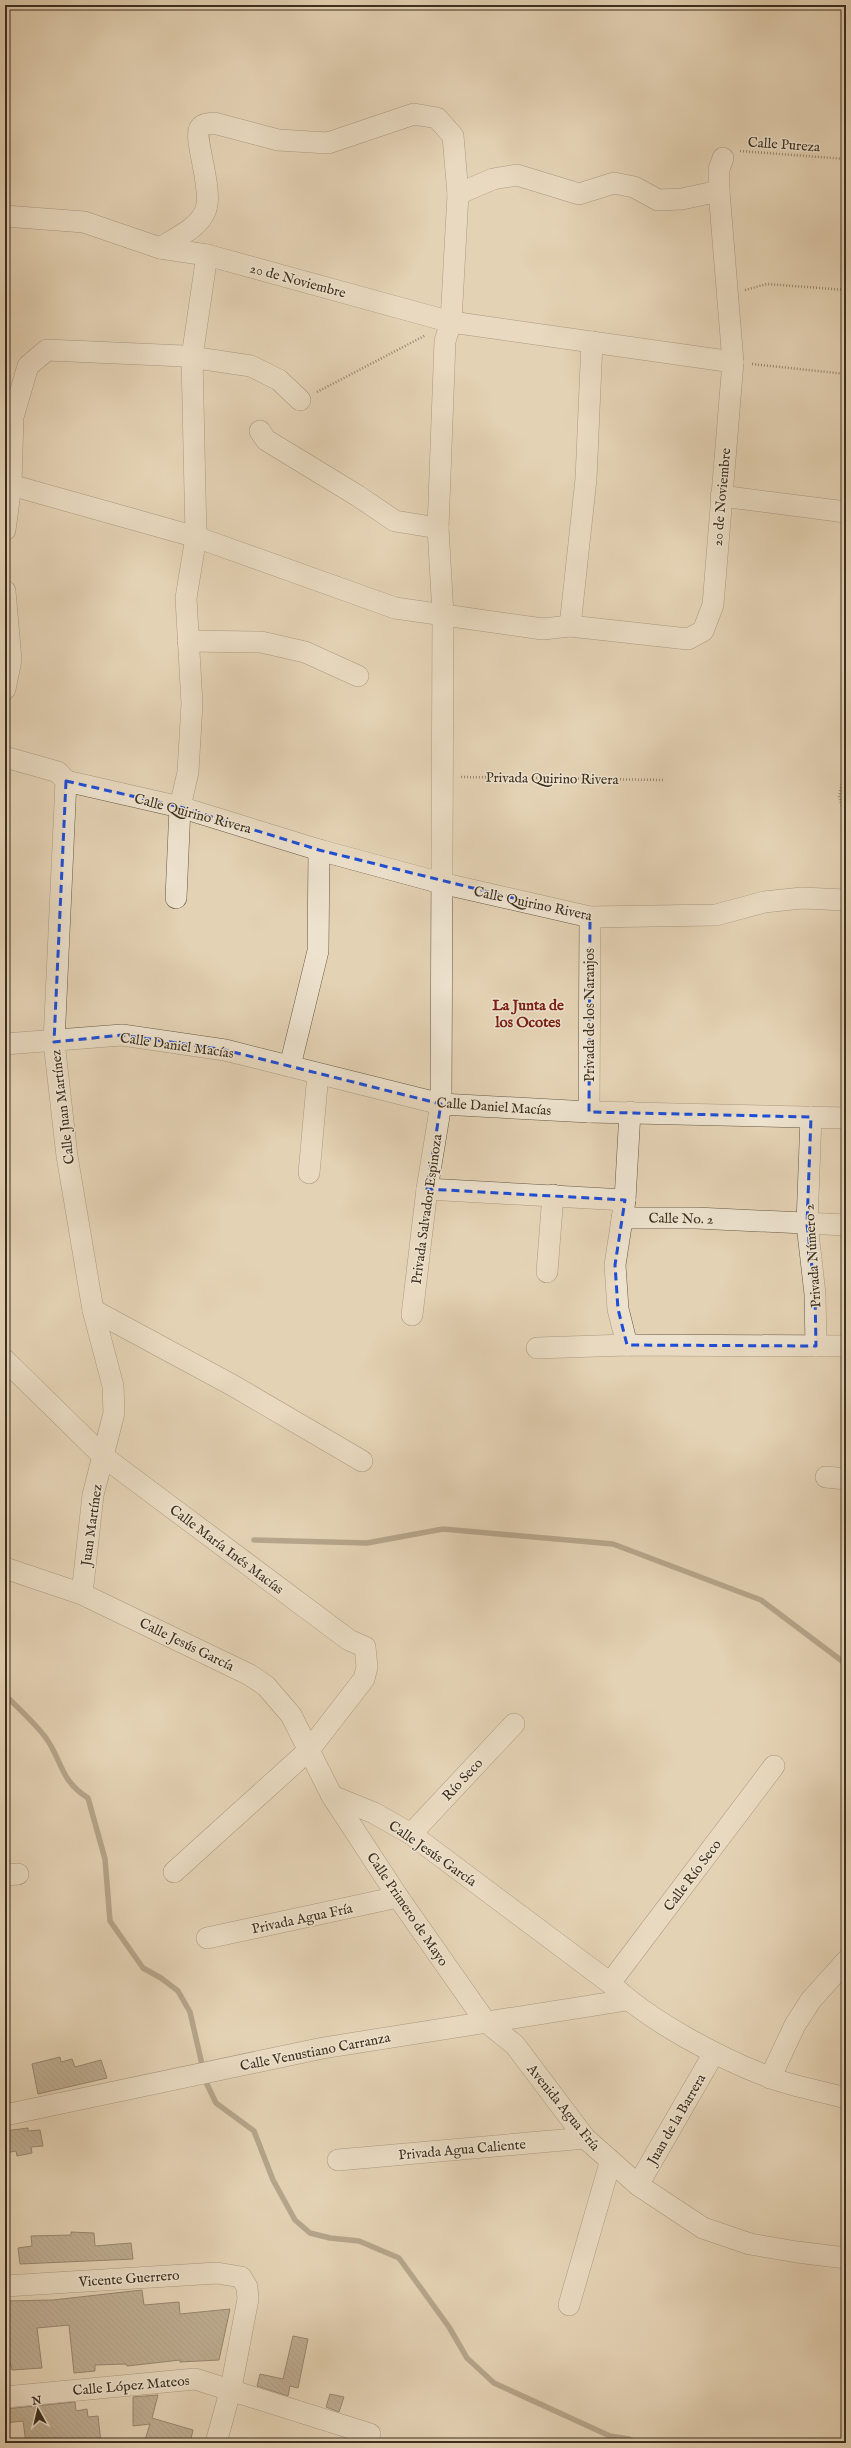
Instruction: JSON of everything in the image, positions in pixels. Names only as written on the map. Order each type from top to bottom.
[{"type":"street","name":"Privada Salvador Espinoza","points":[[160,248],[187,231],[200,220],[207,209],[209,184],[198,136],[200,128],[204,124],[214,123],[278,140],[328,143],[414,114],[438,118],[453,136],[458,194],[451,322],[445,341],[438,528],[443,614],[441,1104],[427,1189],[412,1315]]},
{"type":"street","name":"20 de Noviembre","points":[[570,626],[688,639],[703,631],[712,605],[733,362],[718,191],[719,169],[723,158]]},
{"type":"street","points":[[458,194],[493,179],[517,175],[579,194],[614,183],[634,187],[658,200],[682,199],[718,191]]},
{"type":"street","name":"20 de Noviembre","points":[[5,216],[84,222],[160,248],[207,255],[451,322],[733,362]]},
{"type":"street","points":[[176,898],[180,807],[188,772],[192,704],[186,598],[196,537],[192,357],[207,255]]},
{"type":"street","points":[[8,482],[196,537],[371,601],[395,608],[543,629],[570,626],[586,479],[592,342]]},
{"type":"street","points":[[5,530],[13,417],[28,366],[47,350],[192,357],[251,366],[279,380],[300,400]]},
{"type":"street","points":[[260,431],[266,440],[358,496],[395,521],[438,528]]},
{"type":"street","points":[[721,496],[846,512]]},
{"type":"street","points":[[5,592],[11,660],[5,689]]},
{"type":"street","points":[[188,641],[261,642],[305,652],[358,676]]},
{"type":"street","points":[[5,757],[58,772],[66,781]]},
{"type":"street","name":"Calle Quirino Rivera","points":[[66,781],[180,807],[319,850],[442,883],[590,917],[716,915],[764,902],[802,898],[846,900]]},
{"type":"street","name":"Calle Juan Martínez","points":[[66,781],[54,1042],[67,1156],[93,1310],[113,1386],[114,1413],[104,1457]]},
{"type":"street","points":[[290,1066],[318,951],[319,850]]},
{"type":"street","name":"Privada de los Naranjos","points":[[589,1112],[590,917]]},
{"type":"street","name":"Calle Daniel Macías","points":[[5,1044],[54,1042],[122,1035],[225,1050],[441,1104],[589,1112],[846,1118]]},
{"type":"street","points":[[309,1173],[318,1074]]},
{"type":"street","points":[[627,1345],[618,1309],[616,1265],[624,1209],[630,1112]]},
{"type":"street","name":"Privada Número 2","points":[[811,1117],[807,1224],[815,1294],[816,1346]]},
{"type":"street","name":"Calle No. 2","points":[[427,1189],[553,1195],[624,1209],[696,1218],[846,1225]]},
{"type":"street","points":[[547,1272],[553,1195]]},
{"type":"street","points":[[93,1310],[232,1385],[362,1461]]},
{"type":"street","points":[[537,1348],[627,1345],[846,1346]]},
{"type":"street","name":"Calle María Inés Macías","points":[[5,1360],[104,1457],[349,1640],[365,1647],[367,1667],[364,1679],[309,1750]]},
{"type":"street","name":"Juan Martínez","points":[[82,1594],[93,1495],[104,1457]]},
{"type":"street","name":"Calle Jesús García","points":[[5,1568],[82,1594],[250,1675],[266,1686],[291,1715],[332,1796],[374,1813],[411,1834],[610,1983],[627,2000],[714,2053],[770,2078],[846,2098]]},
{"type":"street","name":"Río Seco","points":[[411,1834],[514,1724]]},
{"type":"street","points":[[174,1872],[309,1750]]},
{"type":"street","name":"Calle Río Seco","points":[[610,1983],[774,1766]]},
{"type":"street","name":"Calle Primero de Mayo","points":[[332,1796],[398,1897],[486,2021]]},
{"type":"street","name":"Privada Agua Fría","points":[[207,1938],[398,1897]]},
{"type":"street","points":[[770,2078],[795,2025],[811,2000],[846,1961]]},
{"type":"street","name":"Calle Venustiano Carranza","points":[[5,2115],[323,2048],[486,2021],[627,2000]]},
{"type":"street","name":"Avenida Agua Fría","points":[[486,2021],[515,2045],[585,2138],[610,2162],[638,2185],[703,2228],[750,2244],[846,2258]]},
{"type":"street","name":"Juan de la Barrera","points":[[638,2185],[714,2053]]},
{"type":"street","name":"Privada Agua Caliente","points":[[338,2160],[585,2138]]},
{"type":"street","points":[[569,2305],[610,2162]]},
{"type":"street","name":"Vicente Guerrero","points":[[5,2286],[216,2273],[241,2277],[247,2287],[248,2299],[231,2388]]},
{"type":"street","name":"Calle López Mateos","points":[[5,2397],[172,2379],[195,2378],[231,2388],[370,2434]]},
{"type":"street","points":[[216,2443],[231,2388]]},
{"type":"path","name":"Calle Pureza","points":[[723,158],[738,151],[846,159]]},
{"type":"path","points":[[728,295],[767,284],[846,290]]},
{"type":"path","points":[[300,400],[451,322]]},
{"type":"path","points":[[733,362],[846,374]]},
{"type":"path","points":[[846,767],[839,796],[846,822]]},
{"type":"path","name":"Privada Quirino Rivera","points":[[442,777],[663,780]]},
{"type":"highlighted area","points":[[66,781],[180,807],[319,850],[590,917],[589,1112],[811,1117],[807,1224],[815,1294],[816,1346],[627,1345],[618,1309],[615,1265],[625,1200],[427,1189],[441,1104],[225,1050],[122,1035],[54,1042]]},
{"type":"building","points":[[60,2057],[61,2062],[72,2059],[75,2067],[101,2060],[107,2078],[38,2094],[32,2064]]},
{"type":"building","points":[[28,2128],[28,2131],[40,2130],[43,2146],[31,2147],[32,2153],[17,2156],[16,2151],[5,2153],[5,2131]]},
{"type":"building","points":[[71,2232],[94,2233],[95,2246],[131,2243],[133,2259],[20,2264],[18,2248],[32,2246],[31,2236],[71,2235]]},
{"type":"building","points":[[142,2290],[144,2305],[179,2302],[180,2314],[230,2309],[219,2360],[180,2362],[180,2360],[127,2366],[126,2364],[95,2365],[95,2371],[74,2373],[69,2325],[37,2328],[42,2368],[12,2370],[11,2365],[5,2366],[5,2301],[53,2300]]},
{"type":"building","points":[[293,2336],[308,2339],[298,2388],[290,2386],[288,2396],[257,2386],[260,2374],[283,2379]]},
{"type":"building","points":[[330,2394],[344,2397],[339,2412],[326,2407]]},
{"type":"building","points":[[158,2395],[152,2418],[193,2430],[190,2443],[144,2443],[150,2424],[133,2426],[133,2397]]},
{"type":"building","points":[[75,2402],[76,2411],[87,2409],[88,2417],[98,2416],[101,2443],[26,2443],[23,2421],[5,2423],[5,2409]]},
{"type":"waterway","points":[[254,1540],[367,1543],[443,1529],[613,1544],[761,1600],[846,1664]]},
{"type":"waterway","points":[[5,1695],[46,1738],[66,1777],[88,1798],[105,1859],[110,1921],[143,1968],[161,1978],[178,1991],[190,2012],[203,2069]]},
{"type":"waterway","points":[[204,2078],[216,2103],[254,2131],[273,2180],[295,2220],[310,2233],[330,2238],[359,2241],[399,2258],[449,2327],[467,2358],[494,2383],[610,2436],[629,2439],[636,2443]]},
{"type":"district","name":"La Junta de los Ocotes","points":[[528,1014]]}]
